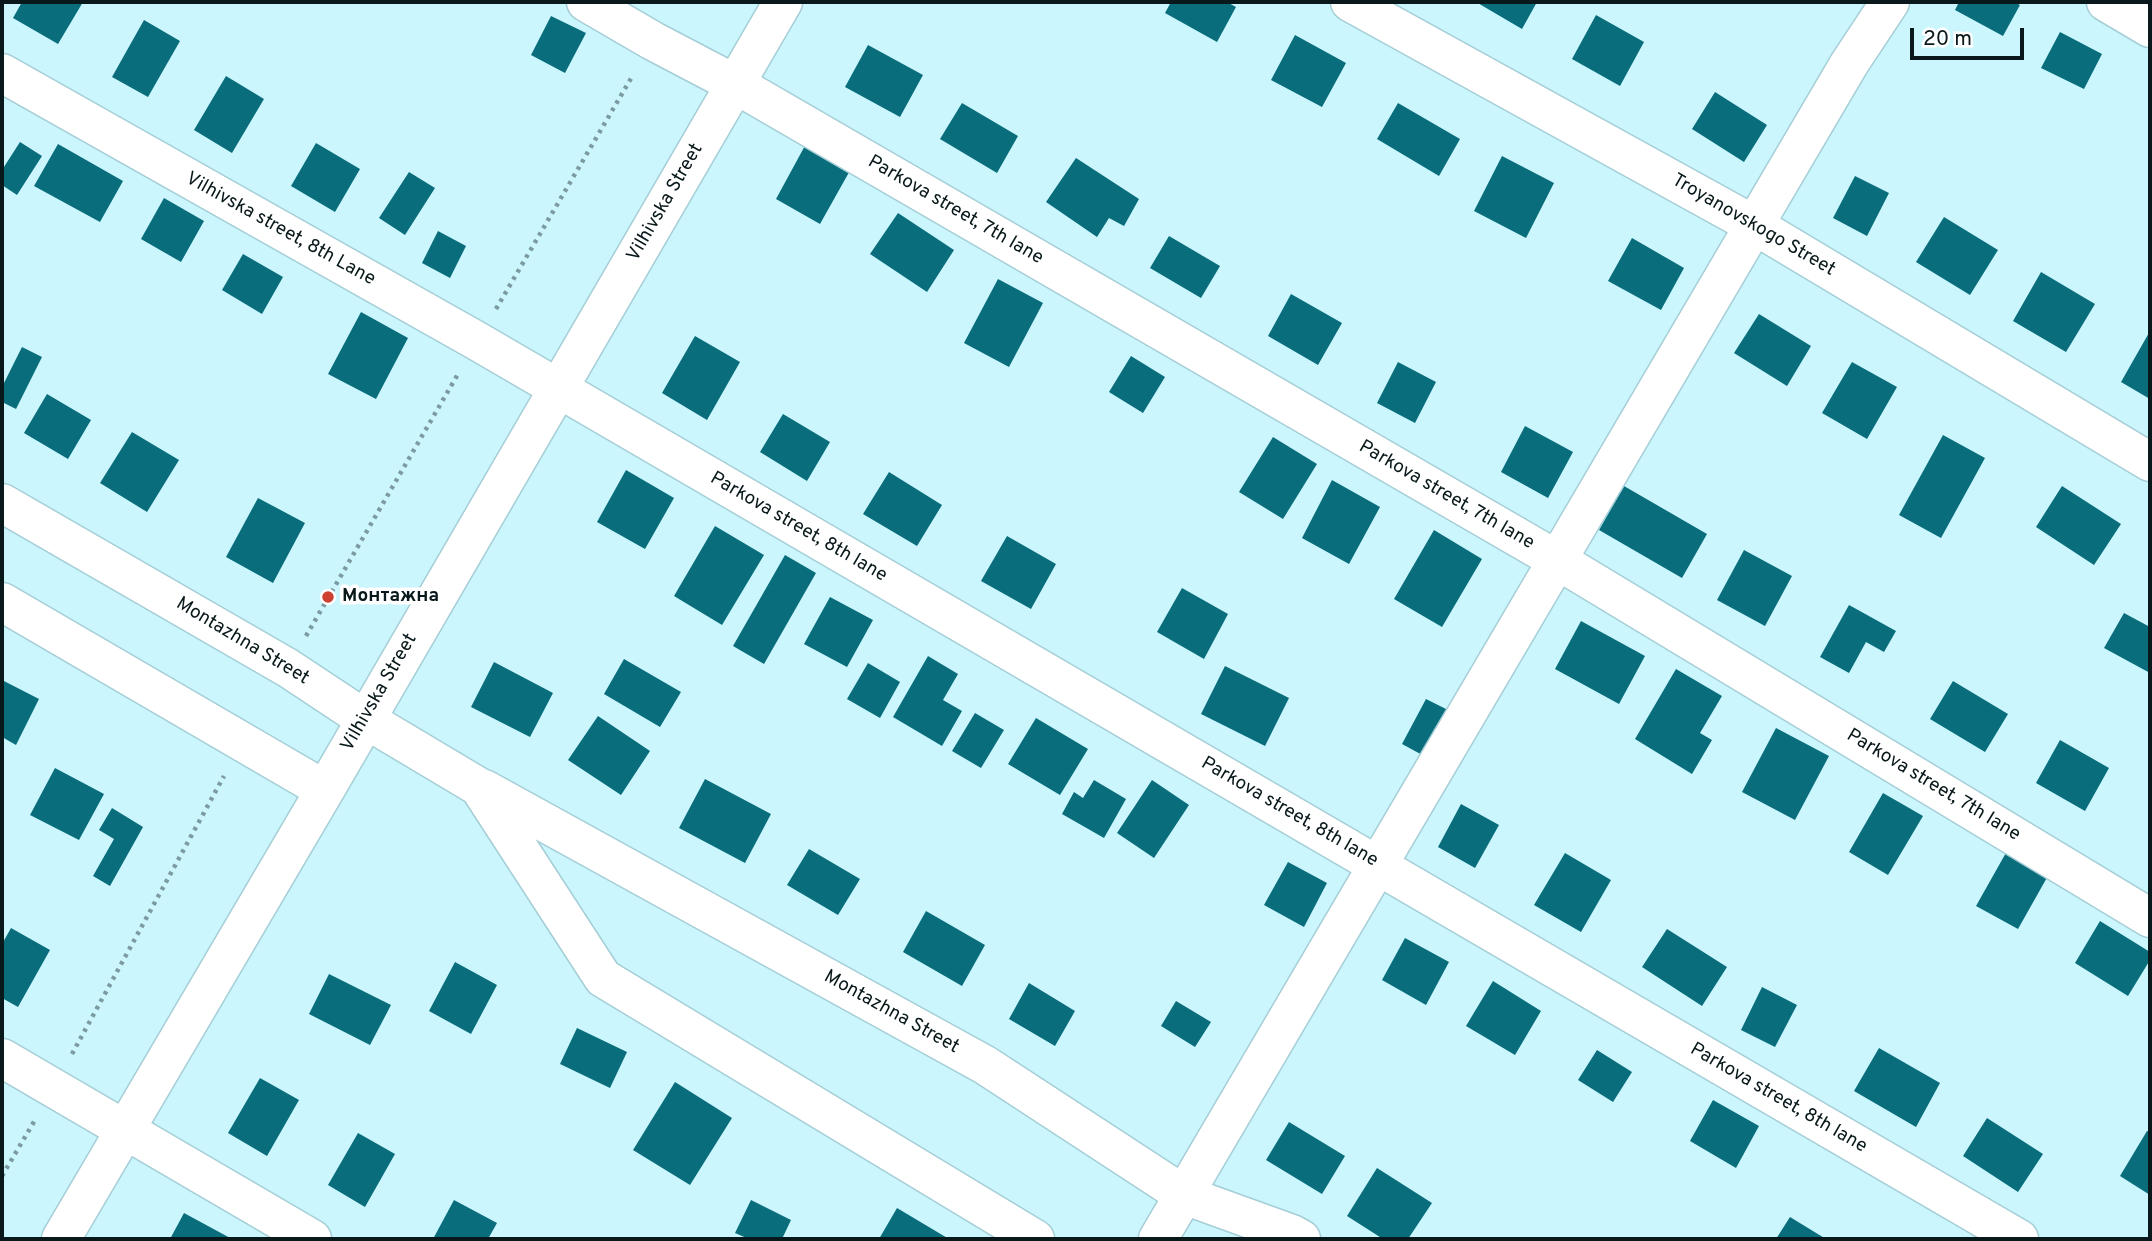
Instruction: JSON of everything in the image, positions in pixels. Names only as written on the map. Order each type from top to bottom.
[{"type":"street","name":"Parkova street, 7th lane","points":[[586,2],[736,84],[1557,560],[2150,918]]},
{"type":"street","name":"Vilhivska Street","points":[[61,1239],[326,790],[783,2]]},
{"type":"street","name":"Troyanovskogo Street","points":[[1350,2],[1754,225],[2150,462]]},
{"type":"street","points":[[1158,1239],[1849,64],[1890,2]]},
{"type":"street","points":[[2106,2],[2150,28]]},
{"type":"street","name":"Vilhivska street, 8th Lane","points":[[2,73],[558,389]]},
{"type":"street","name":"Parkova street, 8th lane","points":[[558,389],[2019,1239]]},
{"type":"street","name":"Montazhna Street","points":[[2,503],[288,668],[365,719],[479,787],[985,1065],[1184,1195],[1301,1239]]},
{"type":"street","points":[[2,602],[326,790]]},
{"type":"street","name":"Montazhna Street","points":[[479,787],[603,978],[1034,1239]]},
{"type":"street","points":[[2,1058],[312,1239]]},
{"type":"path","points":[[288,668],[653,41]]},
{"type":"path","points":[[2,1176],[54,1088],[243,741]]},
{"type":"building","points":[[22,2],[83,2],[58,44],[13,18]]},
{"type":"building","points":[[1171,2],[1227,2],[1236,7],[1217,42],[1165,13]]},
{"type":"building","points":[[1476,2],[1537,2],[1522,29]]},
{"type":"building","points":[[1959,2],[2014,2],[2020,5],[2003,36],[1955,10]]},
{"type":"building","points":[[1596,15],[1644,42],[1620,86],[1572,59]]},
{"type":"building","points":[[551,16],[586,33],[565,73],[531,55]]},
{"type":"building","points":[[144,20],[180,41],[148,97],[112,77]]},
{"type":"building","points":[[2060,32],[2102,54],[2084,89],[2041,68]]},
{"type":"building","points":[[1295,35],[1346,63],[1322,107],[1271,80]]},
{"type":"building","points":[[868,45],[923,75],[900,117],[845,87]]},
{"type":"building","points":[[226,76],[264,99],[232,153],[194,130]]},
{"type":"building","points":[[1715,92],[1767,125],[1744,162],[1692,129]]},
{"type":"building","points":[[962,103],[1018,136],[997,173],[940,139]]},
{"type":"building","points":[[1398,103],[1460,139],[1439,176],[1377,139]]},
{"type":"building","points":[[20,142],[42,156],[17,195],[2,185],[2,170]]},
{"type":"building","points":[[807,142],[852,167],[820,224],[776,199]]},
{"type":"building","points":[[316,143],[360,169],[335,212],[291,186]]},
{"type":"building","points":[[58,144],[123,181],[100,222],[34,186]]},
{"type":"building","points":[[1502,156],[1554,183],[1526,238],[1474,211]]},
{"type":"building","points":[[1076,158],[1139,199],[1124,226],[1109,218],[1097,237],[1046,202]]},
{"type":"building","points":[[409,172],[435,188],[405,235],[379,218]]},
{"type":"building","points":[[1855,176],[1889,193],[1867,236],[1833,218]]},
{"type":"building","points":[[164,198],[204,221],[181,262],[141,239]]},
{"type":"building","points":[[898,213],[954,250],[927,292],[870,254]]},
{"type":"building","points":[[1944,217],[1998,250],[1970,295],[1916,262]]},
{"type":"building","points":[[438,231],[466,246],[450,278],[422,263]]},
{"type":"building","points":[[1169,236],[1220,266],[1201,298],[1150,268]]},
{"type":"building","points":[[1632,238],[1684,268],[1661,310],[1608,281]]},
{"type":"building","points":[[243,254],[283,277],[262,314],[222,290]]},
{"type":"building","points":[[2041,272],[2095,304],[2066,352],[2013,321]]},
{"type":"building","points":[[998,279],[1043,303],[1009,367],[964,343]]},
{"type":"building","points":[[1291,294],[1342,323],[1318,365],[1268,336]]},
{"type":"building","points":[[361,312],[408,338],[376,399],[328,374]]},
{"type":"building","points":[[1759,314],[1811,346],[1787,386],[1734,353]]},
{"type":"building","points":[[2150,331],[2150,399],[2121,382]]},
{"type":"building","points":[[695,336],[740,362],[707,420],[662,393]]},
{"type":"building","points":[[22,347],[42,357],[16,409],[2,402],[2,387]]},
{"type":"building","points":[[1131,356],[1165,377],[1143,413],[1109,392]]},
{"type":"building","points":[[1398,362],[1436,382],[1415,423],[1377,403]]},
{"type":"building","points":[[1852,362],[1897,387],[1867,439],[1822,413]]},
{"type":"building","points":[[47,394],[91,420],[68,459],[24,433]]},
{"type":"building","points":[[783,414],[830,442],[807,481],[760,452]]},
{"type":"building","points":[[1525,426],[1573,452],[1548,498],[1501,472]]},
{"type":"building","points":[[132,432],[179,460],[147,512],[100,483]]},
{"type":"building","points":[[1943,435],[1985,458],[1941,538],[1899,515]]},
{"type":"building","points":[[1273,437],[1317,464],[1283,519],[1239,492]]},
{"type":"building","points":[[626,470],[674,498],[645,549],[597,522]]},
{"type":"building","points":[[889,472],[942,505],[917,546],[863,514]]},
{"type":"building","points":[[1332,480],[1380,507],[1349,564],[1302,538]]},
{"type":"building","points":[[1624,486],[1707,534],[1682,578],[1599,530]]},
{"type":"building","points":[[2062,486],[2121,524],[2094,565],[2036,527]]},
{"type":"building","points":[[258,498],[305,523],[273,583],[226,557]]},
{"type":"building","points":[[715,526],[764,555],[722,625],[674,596]]},
{"type":"building","points":[[1434,530],[1482,559],[1442,627],[1394,599]]},
{"type":"building","points":[[1007,536],[1056,564],[1031,609],[981,581]]},
{"type":"building","points":[[1744,550],[1792,576],[1765,626],[1717,600]]},
{"type":"building","points":[[785,555],[816,573],[764,664],[733,646]]},
{"type":"building","points":[[1182,588],[1228,614],[1204,659],[1157,632]]},
{"type":"building","points":[[830,597],[873,620],[847,667],[804,644]]},
{"type":"building","points":[[1849,605],[1896,631],[1884,652],[1866,642],[1849,673],[1820,657]]},
{"type":"building","points":[[2124,613],[2150,627],[2150,673],[2104,648]]},
{"type":"building","points":[[1581,621],[1645,656],[1619,704],[1555,669]]},
{"type":"building","points":[[928,656],[958,674],[943,700],[962,711],[942,746],[893,717]]},
{"type":"building","points":[[624,659],[681,692],[660,727],[604,694]]},
{"type":"building","points":[[494,662],[553,693],[530,737],[471,707]]},
{"type":"building","points":[[868,663],[900,682],[880,718],[847,699]]},
{"type":"building","points":[[1225,666],[1289,698],[1265,746],[1201,714]]},
{"type":"building","points":[[1676,669],[1722,696],[1700,733],[1712,740],[1692,774],[1635,739]]},
{"type":"building","points":[[2,680],[39,699],[16,745],[2,737]]},
{"type":"building","points":[[1953,681],[2008,714],[1985,752],[1930,719]]},
{"type":"building","points":[[1426,699],[1450,711],[1426,757],[1402,744]]},
{"type":"building","points":[[975,713],[1004,730],[981,768],[952,751]]},
{"type":"building","points":[[598,716],[650,751],[621,795],[568,760]]},
{"type":"building","points":[[1036,718],[1088,749],[1060,795],[1008,764]]},
{"type":"building","points":[[1776,728],[1829,756],[1795,820],[1742,792]]},
{"type":"building","points":[[2060,740],[2109,768],[2085,811],[2036,783]]},
{"type":"building","points":[[55,768],[104,794],[79,840],[30,815]]},
{"type":"building","points":[[705,779],[771,814],[745,863],[679,828]]},
{"type":"building","points":[[1094,780],[1126,799],[1104,838],[1062,814],[1074,792],[1083,798]]},
{"type":"building","points":[[1152,780],[1189,805],[1154,858],[1117,833]]},
{"type":"building","points":[[1883,793],[1923,816],[1888,875],[1849,852]]},
{"type":"building","points":[[1461,804],[1499,825],[1475,868],[1438,847]]},
{"type":"building","points":[[112,808],[143,827],[110,886],[93,876],[114,839],[99,830]]},
{"type":"building","points":[[809,849],[860,879],[838,915],[787,885]]},
{"type":"building","points":[[2007,851],[2049,874],[2018,929],[1976,906]]},
{"type":"building","points":[[1565,853],[1611,880],[1581,932],[1534,905]]},
{"type":"building","points":[[1288,862],[1327,883],[1304,927],[1264,905]]},
{"type":"building","points":[[926,911],[985,945],[962,986],[903,952]]},
{"type":"building","points":[[2100,921],[2150,952],[2150,960],[2128,996],[2075,963]]},
{"type":"building","points":[[11,928],[50,950],[18,1007],[2,998],[2,944]]},
{"type":"building","points":[[1667,929],[1727,967],[1702,1006],[1642,967]]},
{"type":"building","points":[[1405,938],[1449,962],[1426,1005],[1382,980]]},
{"type":"building","points":[[455,962],[497,985],[471,1034],[429,1011]]},
{"type":"building","points":[[329,974],[391,1005],[370,1045],[309,1014]]},
{"type":"building","points":[[1493,981],[1541,1011],[1515,1055],[1466,1026]]},
{"type":"building","points":[[1029,983],[1075,1011],[1055,1046],[1009,1019]]},
{"type":"building","points":[[1762,987],[1797,1005],[1775,1047],[1741,1030]]},
{"type":"building","points":[[1176,1001],[1211,1022],[1195,1047],[1161,1026]]},
{"type":"building","points":[[577,1028],[627,1052],[610,1088],[560,1064]]},
{"type":"building","points":[[1879,1048],[1940,1083],[1916,1127],[1854,1091]]},
{"type":"building","points":[[1597,1050],[1632,1072],[1613,1102],[1578,1080]]},
{"type":"building","points":[[260,1078],[299,1100],[267,1156],[228,1133]]},
{"type":"building","points":[[675,1082],[732,1118],[690,1185],[633,1150]]},
{"type":"building","points":[[1713,1100],[1759,1126],[1736,1168],[1690,1141]]},
{"type":"building","points":[[1987,1118],[2043,1154],[2018,1192],[1963,1156]]},
{"type":"building","points":[[1289,1122],[1345,1156],[1322,1194],[1266,1160]]},
{"type":"building","points":[[2147,1131],[2150,1132],[2150,1195],[2120,1176]]},
{"type":"building","points":[[358,1133],[395,1154],[365,1207],[328,1185]]},
{"type":"building","points":[[1377,1168],[1432,1203],[1408,1239],[1383,1239],[1347,1216]]},
{"type":"building","points":[[454,1200],[497,1223],[488,1239],[433,1239]]},
{"type":"building","points":[[751,1200],[791,1220],[782,1239],[749,1239],[735,1233]]},
{"type":"building","points":[[897,1208],[949,1239],[879,1239]]},
{"type":"building","points":[[184,1213],[232,1239],[170,1239]]},
{"type":"building","points":[[1790,1217],[1826,1239],[1776,1239]]},
{"type":"place","name":"Монтажна","points":[[328,597]]}]
